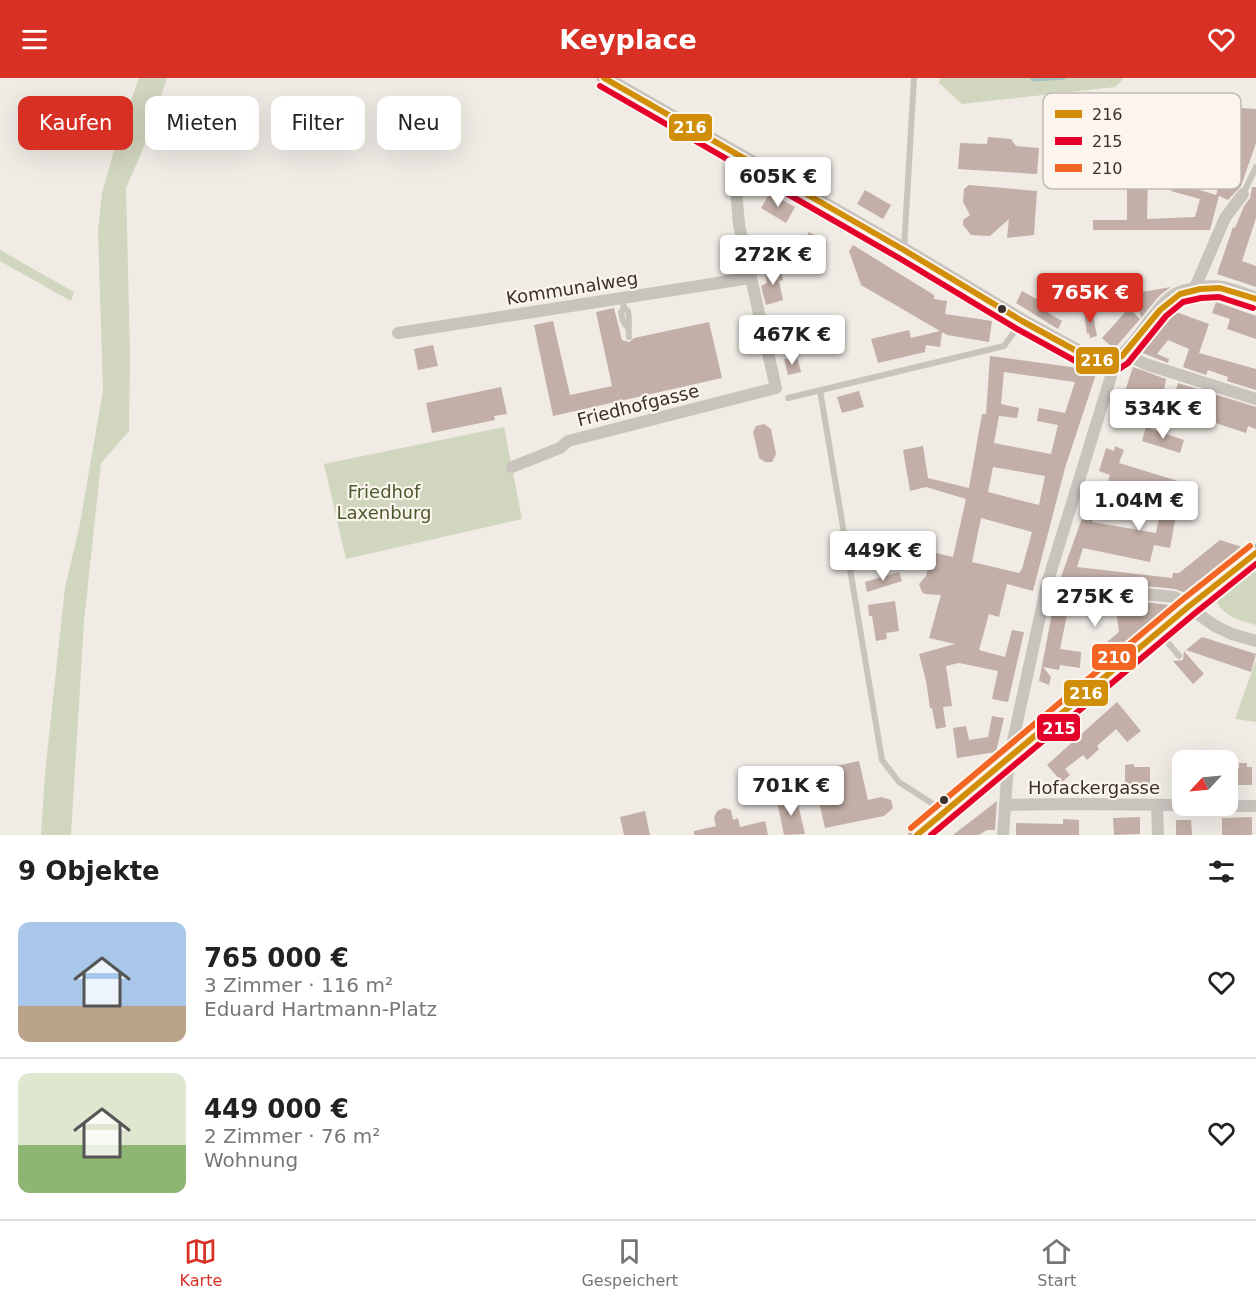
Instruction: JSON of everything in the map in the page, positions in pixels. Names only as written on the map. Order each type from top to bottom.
[{"type":"main road","points":[[917,835],[1188,607],[1256,553]]},
{"type":"street","points":[[604,78],[1093,360],[1105,363],[1120,357],[1256,399]]},
{"type":"street","points":[[740,155],[735,177],[739,225],[750,278]]},
{"type":"street","points":[[1194,290],[1226,218],[1243,194]]},
{"type":"street","name":"Kommunalweg","points":[[398,333],[623,303],[750,278]]},
{"type":"street","name":"Friedhofgasse","points":[[512,467],[560,448],[568,441],[776,388],[750,278]]},
{"type":"street","points":[[1004,835],[1007,778],[1047,584],[1120,357],[1176,296],[1194,290],[1223,288],[1256,299]]},
{"type":"street","points":[[1047,584],[1174,597],[1215,626],[1256,641]]},
{"type":"street","points":[[1157,805],[1158,835]]},
{"type":"street","name":"Hofackergasse","points":[[1006,806],[1172,805]]},
{"type":"street","points":[[1238,806],[1256,806]]},
{"type":"lane","points":[[904,250],[914,78]]},
{"type":"lane","points":[[1243,194],[1256,167]]},
{"type":"lane","points":[[623,303],[628,311],[630,322],[629,337]]},
{"type":"lane","points":[[788,398],[1004,346],[1022,321]]},
{"type":"lane","points":[[820,390],[882,760],[899,782],[933,804],[942,815]]},
{"type":"lane","points":[[1159,633],[1179,656]]},
{"type":"green space","points":[[139,78],[167,78],[161,96],[145,96],[145,143],[126,188],[130,353],[129,431],[101,463],[84,621],[71,835],[41,835],[45,773],[65,588],[80,524],[103,390],[98,231],[102,193],[114,150],[133,150],[133,96]]},
{"type":"green space","points":[[940,78],[1124,78],[1115,87],[1043,93],[1043,95],[962,104],[939,83]]},
{"type":"green space","points":[[0,250],[74,292],[71,301],[0,261]]},
{"type":"green space","name":"Friedhof Laxenburg","points":[[504,427],[522,519],[346,559],[324,464]]},
{"type":"green space","points":[[1256,564],[1256,625],[1226,613],[1213,596]]},
{"type":"green space","points":[[1256,660],[1256,722],[1235,719]]},
{"type":"building","points":[[1241,108],[1256,109],[1256,143],[1241,186]]},
{"type":"building","points":[[988,137],[1011,139],[1016,146],[1039,148],[1037,174],[958,169],[960,143],[987,144]]},
{"type":"building","points":[[969,185],[1037,191],[1034,235],[1007,238],[1009,219],[990,236],[971,235],[963,225],[963,220],[970,215],[963,202],[964,189]]},
{"type":"building","points":[[1252,187],[1256,187],[1256,218],[1242,261],[1256,266],[1256,287],[1217,274],[1233,227],[1235,228],[1250,198]]},
{"type":"building","points":[[1127,189],[1148,189],[1147,219],[1195,217],[1200,199],[1171,191],[1171,189],[1196,189],[1216,195],[1218,189],[1238,189],[1228,200],[1219,196],[1210,230],[1093,230],[1093,220],[1127,220]]},
{"type":"building","points":[[865,190],[891,205],[883,219],[857,204]]},
{"type":"building","points":[[770,193],[795,207],[786,223],[761,208]]},
{"type":"building","points":[[809,232],[827,243],[820,256],[815,253],[813,256],[804,251],[806,248],[801,245]]},
{"type":"building","points":[[853,245],[934,295],[934,299],[947,301],[945,314],[992,321],[989,342],[947,335],[942,332],[940,347],[926,345],[925,352],[878,363],[871,339],[909,330],[911,338],[940,331],[861,285],[849,251]]},
{"type":"building","points":[[780,267],[783,280],[779,281],[783,300],[766,305],[761,286],[767,283],[764,270]]},
{"type":"building","points":[[1171,287],[1160,295],[1141,318],[1136,293]]},
{"type":"building","points":[[1022,291],[1051,307],[1048,313],[1062,321],[1058,329],[1016,303]]},
{"type":"building","points":[[1216,302],[1256,316],[1256,339],[1227,329],[1230,319],[1212,313]]},
{"type":"building","points":[[614,308],[622,340],[629,342],[634,338],[709,322],[722,378],[553,416],[534,325],[553,321],[570,395],[612,386],[596,312]]},
{"type":"building","points":[[1129,308],[1140,319],[1114,349],[1102,338]]},
{"type":"building","points":[[1092,310],[1097,336],[1090,338],[1089,333],[1087,334],[1084,311]]},
{"type":"building","points":[[1173,311],[1209,324],[1199,353],[1256,369],[1256,390],[1227,381],[1228,377],[1208,370],[1206,375],[1183,367],[1189,349],[1168,340],[1157,354],[1169,359],[1168,363],[1140,352]]},
{"type":"building","points":[[433,345],[438,366],[418,370],[414,349]]},
{"type":"building","points":[[797,356],[801,372],[788,375],[784,359]]},
{"type":"building","points":[[990,356],[1078,368],[1096,374],[1065,468],[1033,591],[1007,584],[999,617],[989,614],[979,650],[1005,657],[1012,630],[1024,632],[1008,702],[992,699],[998,671],[959,663],[946,666],[952,706],[943,707],[946,727],[936,729],[919,654],[955,644],[929,638],[941,595],[925,594],[919,584],[926,576],[932,552],[953,557],[966,499],[926,487],[910,491],[903,450],[923,446],[928,478],[969,488],[982,414],[986,414]],"holes":[[[1004,372],[1075,382],[1065,413],[1039,408],[1037,421],[1058,425],[1051,454],[994,443],[999,416],[1017,418],[1019,408],[1001,404]],[[993,467],[1045,476],[1039,505],[988,492]],[[981,518],[1032,532],[1019,573],[972,562]]]},
{"type":"building","points":[[1133,367],[1166,379],[1161,406],[1140,399],[1135,414],[1119,409]]},
{"type":"building","points":[[1178,383],[1256,407],[1256,429],[1248,426],[1246,433],[1170,408]]},
{"type":"building","points":[[501,387],[507,414],[494,416],[495,420],[432,433],[426,403]]},
{"type":"building","points":[[859,391],[864,407],[842,413],[837,397]]},
{"type":"building","points":[[764,424],[771,429],[776,454],[772,462],[765,462],[759,458],[753,432],[756,426]]},
{"type":"building","points":[[1146,427],[1184,440],[1180,453],[1142,441]]},
{"type":"building","points":[[1115,446],[1124,450],[1119,463],[1178,481],[1172,502],[1178,504],[1170,548],[1154,545],[1150,562],[1083,548],[1077,567],[1172,578],[1173,573],[1179,573],[1220,540],[1242,547],[1186,593],[1175,589],[1061,577],[1086,507],[1096,510],[1092,522],[1156,533],[1161,509],[1106,488],[1110,475],[1099,471],[1106,448],[1114,451]]},
{"type":"building","points":[[899,572],[902,581],[867,592],[865,582]]},
{"type":"building","points":[[1056,593],[1170,605],[1170,607],[1110,658],[1101,647],[1119,632],[1116,609],[1069,605],[1060,649],[1081,652],[1080,668],[1060,665],[1059,670],[1043,667],[1051,677],[1049,685],[1039,681]]},
{"type":"building","points":[[895,601],[899,631],[886,633],[887,639],[876,641],[868,605]]},
{"type":"building","points":[[1202,637],[1256,654],[1251,672],[1186,650]]},
{"type":"building","points":[[1184,651],[1204,674],[1193,684],[1173,661],[1183,660]]},
{"type":"building","points":[[1117,702],[1141,731],[1127,742],[1116,729],[1097,746],[1099,749],[1087,760],[1083,755],[1065,769],[1070,775],[1062,782],[1047,765]]},
{"type":"building","points":[[992,716],[1004,718],[996,752],[957,758],[953,728],[966,726],[969,740],[988,737]]},
{"type":"building","points":[[859,761],[868,800],[881,797],[891,800],[893,808],[884,816],[825,828],[812,771]]},
{"type":"building","points":[[1239,763],[1247,763],[1247,767],[1252,767],[1252,785],[1238,785]]},
{"type":"building","points":[[1134,764],[1134,767],[1150,767],[1150,791],[1125,789],[1125,765]]},
{"type":"building","points":[[796,796],[805,834],[784,835],[777,801]]},
{"type":"building","points":[[997,801],[995,830],[987,830],[979,835],[953,835]]},
{"type":"building","points":[[724,808],[731,810],[733,820],[738,818],[740,827],[765,821],[768,835],[694,835],[694,831],[716,826],[714,818],[717,811]]},
{"type":"building","points":[[645,811],[650,835],[624,835],[620,817]]},
{"type":"building","points":[[1140,817],[1140,834],[1114,835],[1113,818]]},
{"type":"building","points":[[1252,817],[1252,835],[1222,835],[1222,818]]},
{"type":"building","points":[[1063,819],[1079,820],[1079,835],[1016,835],[1016,823],[1063,824]]},
{"type":"building","points":[[1176,820],[1191,820],[1192,835],[1176,835]]},
{"type":"waterway","points":[[1031,78],[1034,80],[1064,78]]},
{"type":"transit line","name":"216","points":[[604,78],[1093,360],[1109,362],[1122,356],[1160,310],[1180,294],[1200,289],[1220,288],[1256,299]]},
{"type":"transit line","name":"215","points":[[600,86],[899,258],[1017,329],[1090,369],[1111,371],[1128,363],[1166,316],[1183,302],[1219,297],[1253,308]]},
{"type":"transit line","name":"210","points":[[911,828],[1182,600],[1250,546]]},
{"type":"transit line","name":"216","points":[[917,835],[1188,607],[1256,553]]},
{"type":"transit line","name":"215","points":[[931,835],[1256,564]]}]
